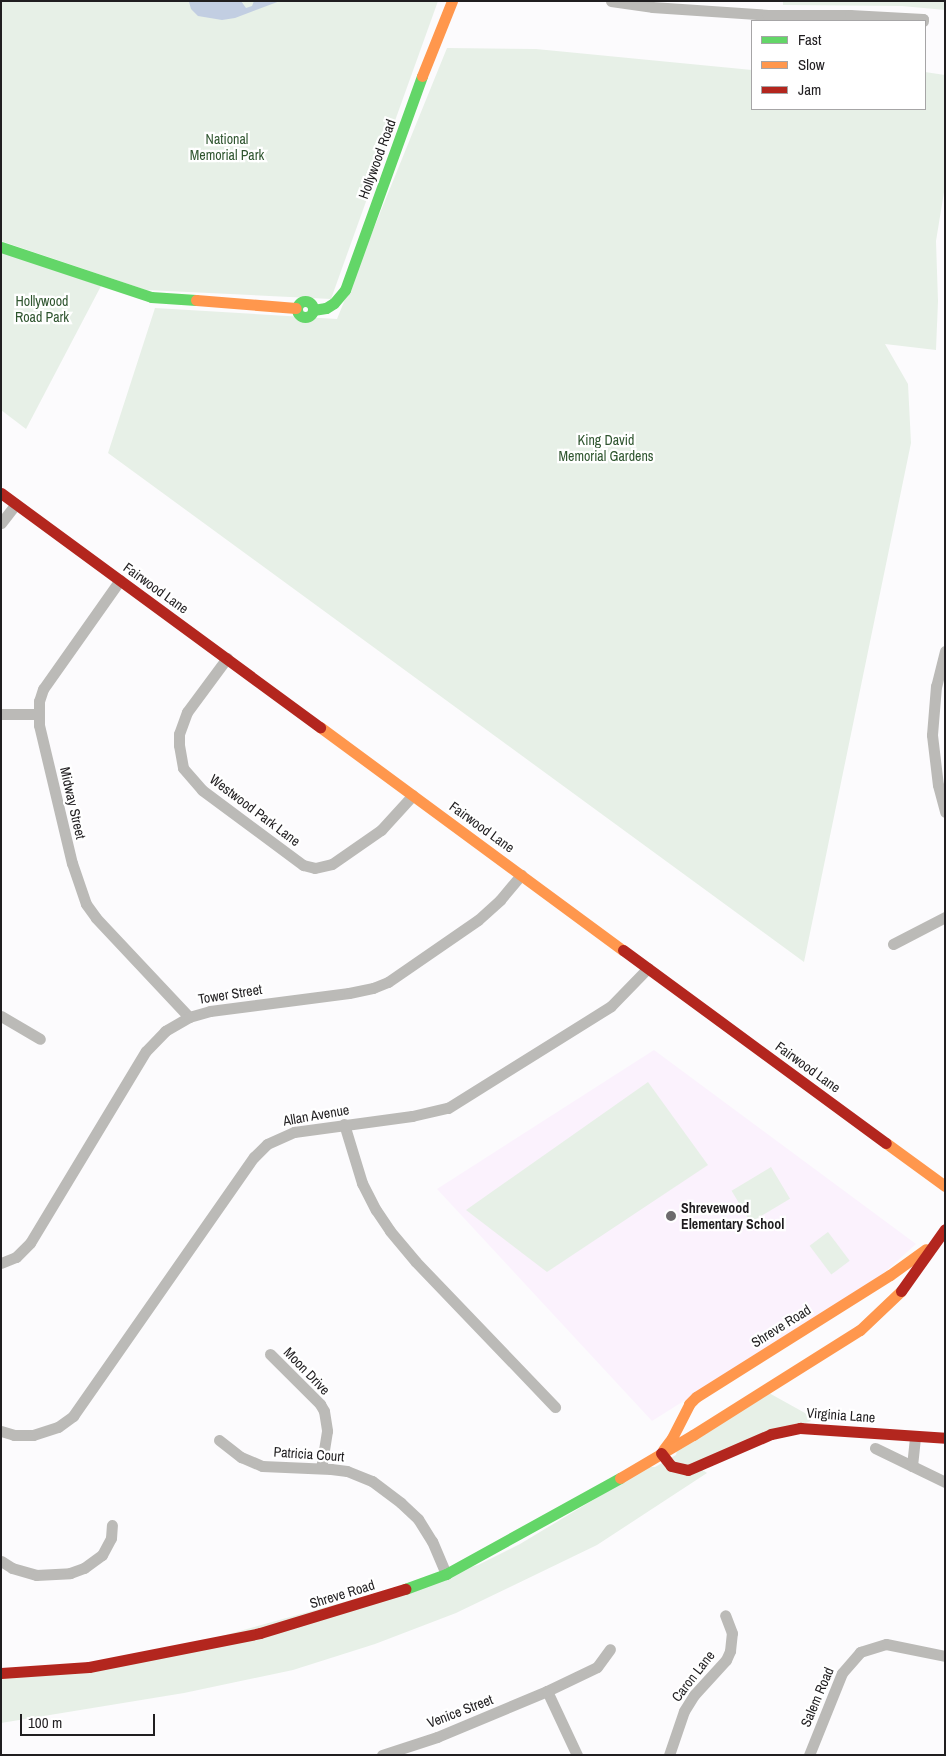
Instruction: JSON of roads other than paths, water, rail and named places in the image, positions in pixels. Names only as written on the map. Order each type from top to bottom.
[{"type":"street","name":"Hollywood Road","points":[[1,247],[151,297],[296,308],[299,315],[303,317],[311,315],[313,310],[326,308],[334,303],[345,290],[434,43],[452,1]]},
{"type":"street","points":[[611,1],[652,7],[922,20]]},
{"type":"street","name":"Fairwood Lane","points":[[1,493],[945,1186]]},
{"type":"street","points":[[1,523],[16,504]]},
{"type":"street","name":"Midway Street","points":[[120,580],[43,689],[38,714],[72,863],[86,904],[96,918],[189,1017]]},
{"type":"street","points":[[945,651],[936,686],[932,735],[938,785],[945,812]]},
{"type":"street","name":"Westwood Park Lane","points":[[226,658],[187,712],[179,734],[178,745],[184,768],[195,784],[209,796],[304,865],[315,868],[332,864],[380,830],[414,796]]},
{"type":"street","points":[[1,714],[38,714]]},
{"type":"street","name":"Tower Street","points":[[1,1263],[16,1257],[30,1243],[146,1051],[165,1032],[189,1017],[210,1011],[373,988],[397,976],[478,920],[500,900],[521,875]]},
{"type":"street","points":[[893,944],[945,917]]},
{"type":"street","name":"Allan Avenue","points":[[2,1432],[14,1435],[33,1435],[58,1427],[73,1416],[257,1153],[286,1133],[412,1116],[448,1108],[611,1006],[648,968]]},
{"type":"street","points":[[1,1016],[40,1039]]},
{"type":"street","points":[[344,1124],[362,1183],[376,1210],[390,1231],[416,1262],[555,1407]]},
{"type":"street","name":"Shreve Road","points":[[1,1673],[89,1667],[260,1633],[374,1600],[446,1574],[558,1514],[693,1435],[860,1330],[902,1290],[945,1229]]},
{"type":"street","name":"Shreve Road","points":[[661,1453],[696,1397],[883,1280],[936,1242]]},
{"type":"street","name":"Moon Drive","points":[[270,1354],[320,1404],[324,1411],[327,1431],[321,1468]]},
{"type":"street","points":[[682,1417],[682,1427],[693,1435]]},
{"type":"street","name":"Virginia Lane","points":[[661,1453],[671,1466],[688,1470],[771,1434],[800,1428],[945,1438]]},
{"type":"street","points":[[912,1466],[914,1436]]},
{"type":"street","name":"Patricia Court","points":[[219,1440],[241,1457],[262,1466],[321,1468],[360,1475],[372,1481],[408,1508],[427,1533],[446,1574]]},
{"type":"street","points":[[875,1448],[945,1482]]},
{"type":"street","points":[[1,1561],[12,1568],[36,1575],[70,1573],[84,1568],[102,1555],[111,1538],[112,1525]]},
{"type":"street","name":"Caron Lane","points":[[669,1755],[684,1711],[694,1695],[726,1660],[730,1651],[732,1633],[726,1614]]},
{"type":"street","name":"Salem Road","points":[[809,1755],[842,1673],[860,1652],[886,1644],[945,1656]]},
{"type":"street","name":"Venice Street","points":[[382,1755],[437,1737],[547,1691],[597,1667],[610,1649]]},
{"type":"street","points":[[547,1691],[577,1755]]},
{"type":"water","points":[[241,1],[246,8],[252,6],[254,1],[280,1],[235,18],[222,20],[198,16],[191,9],[189,2]]},
{"type":"place","name":"Shrevewood Elementary School","points":[[671,1216]]},
{"type":"park label","name":"National Memorial Park","points":[[227,148]]},
{"type":"park label","name":"Hollywood Road Park","points":[[42,310]]},
{"type":"park label","name":"King David Memorial Gardens","points":[[606,448]]}]
